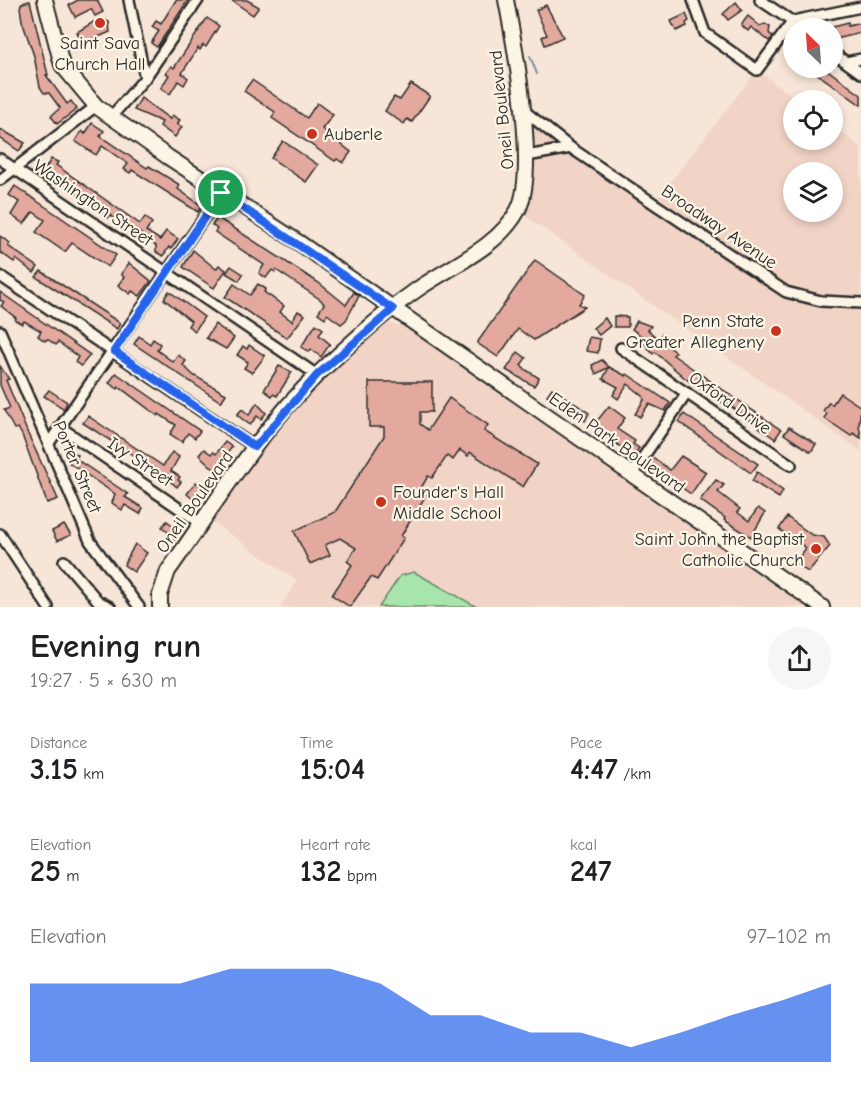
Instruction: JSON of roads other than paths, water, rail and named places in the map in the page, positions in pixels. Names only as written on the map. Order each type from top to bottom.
[{"type":"main road","name":"Eden Park Boulevard","points":[[45,0],[62,65],[96,106],[822,607]]},
{"type":"main road","name":"Oneil Boulevard","points":[[160,607],[160,595],[168,571],[255,447],[317,375],[415,291],[489,242],[506,226],[518,210],[524,193],[527,156],[506,0]]},
{"type":"street","points":[[129,0],[145,78]]},
{"type":"street","points":[[111,117],[145,78],[198,0]]},
{"type":"street","points":[[693,0],[705,33],[757,70],[783,35]]},
{"type":"street","points":[[760,0],[788,18]]},
{"type":"street","points":[[808,18],[861,7]]},
{"type":"street","points":[[846,62],[861,59]]},
{"type":"street","points":[[843,60],[861,73]]},
{"type":"street","points":[[0,180],[96,106]]},
{"type":"street","name":"Broadway Avenue","points":[[522,109],[571,148],[786,292],[821,301],[861,303]]},
{"type":"street","points":[[527,156],[571,148]]},
{"type":"street","name":"Washington Street","points":[[0,159],[317,375]]},
{"type":"street","points":[[49,443],[221,193]]},
{"type":"street","points":[[0,276],[255,447]]},
{"type":"street","name":"Porter Street","points":[[0,331],[90,541],[139,607]]},
{"type":"street","name":"Oxford Drive","points":[[621,348],[791,465]]},
{"type":"street","points":[[631,475],[687,393]]},
{"type":"street","name":"Ivy Street","points":[[60,427],[201,524]]},
{"type":"street","points":[[1,536],[48,607]]},
{"type":"street","points":[[64,561],[98,601],[110,607]]},
{"type":"waterway","points":[[530,56],[537,74]]},
{"type":"place","name":"Saint Sava Church Hall","points":[[100,23]]},
{"type":"place","name":"Auberle","points":[[312,134]]},
{"type":"place","name":"Penn State Greater Allegheny","points":[[776,331]]},
{"type":"place","name":"Founder's Hall Middle School","points":[[381,502]]},
{"type":"place","name":"Saint John the Baptist Catholic Church","points":[[816,549]]}]
